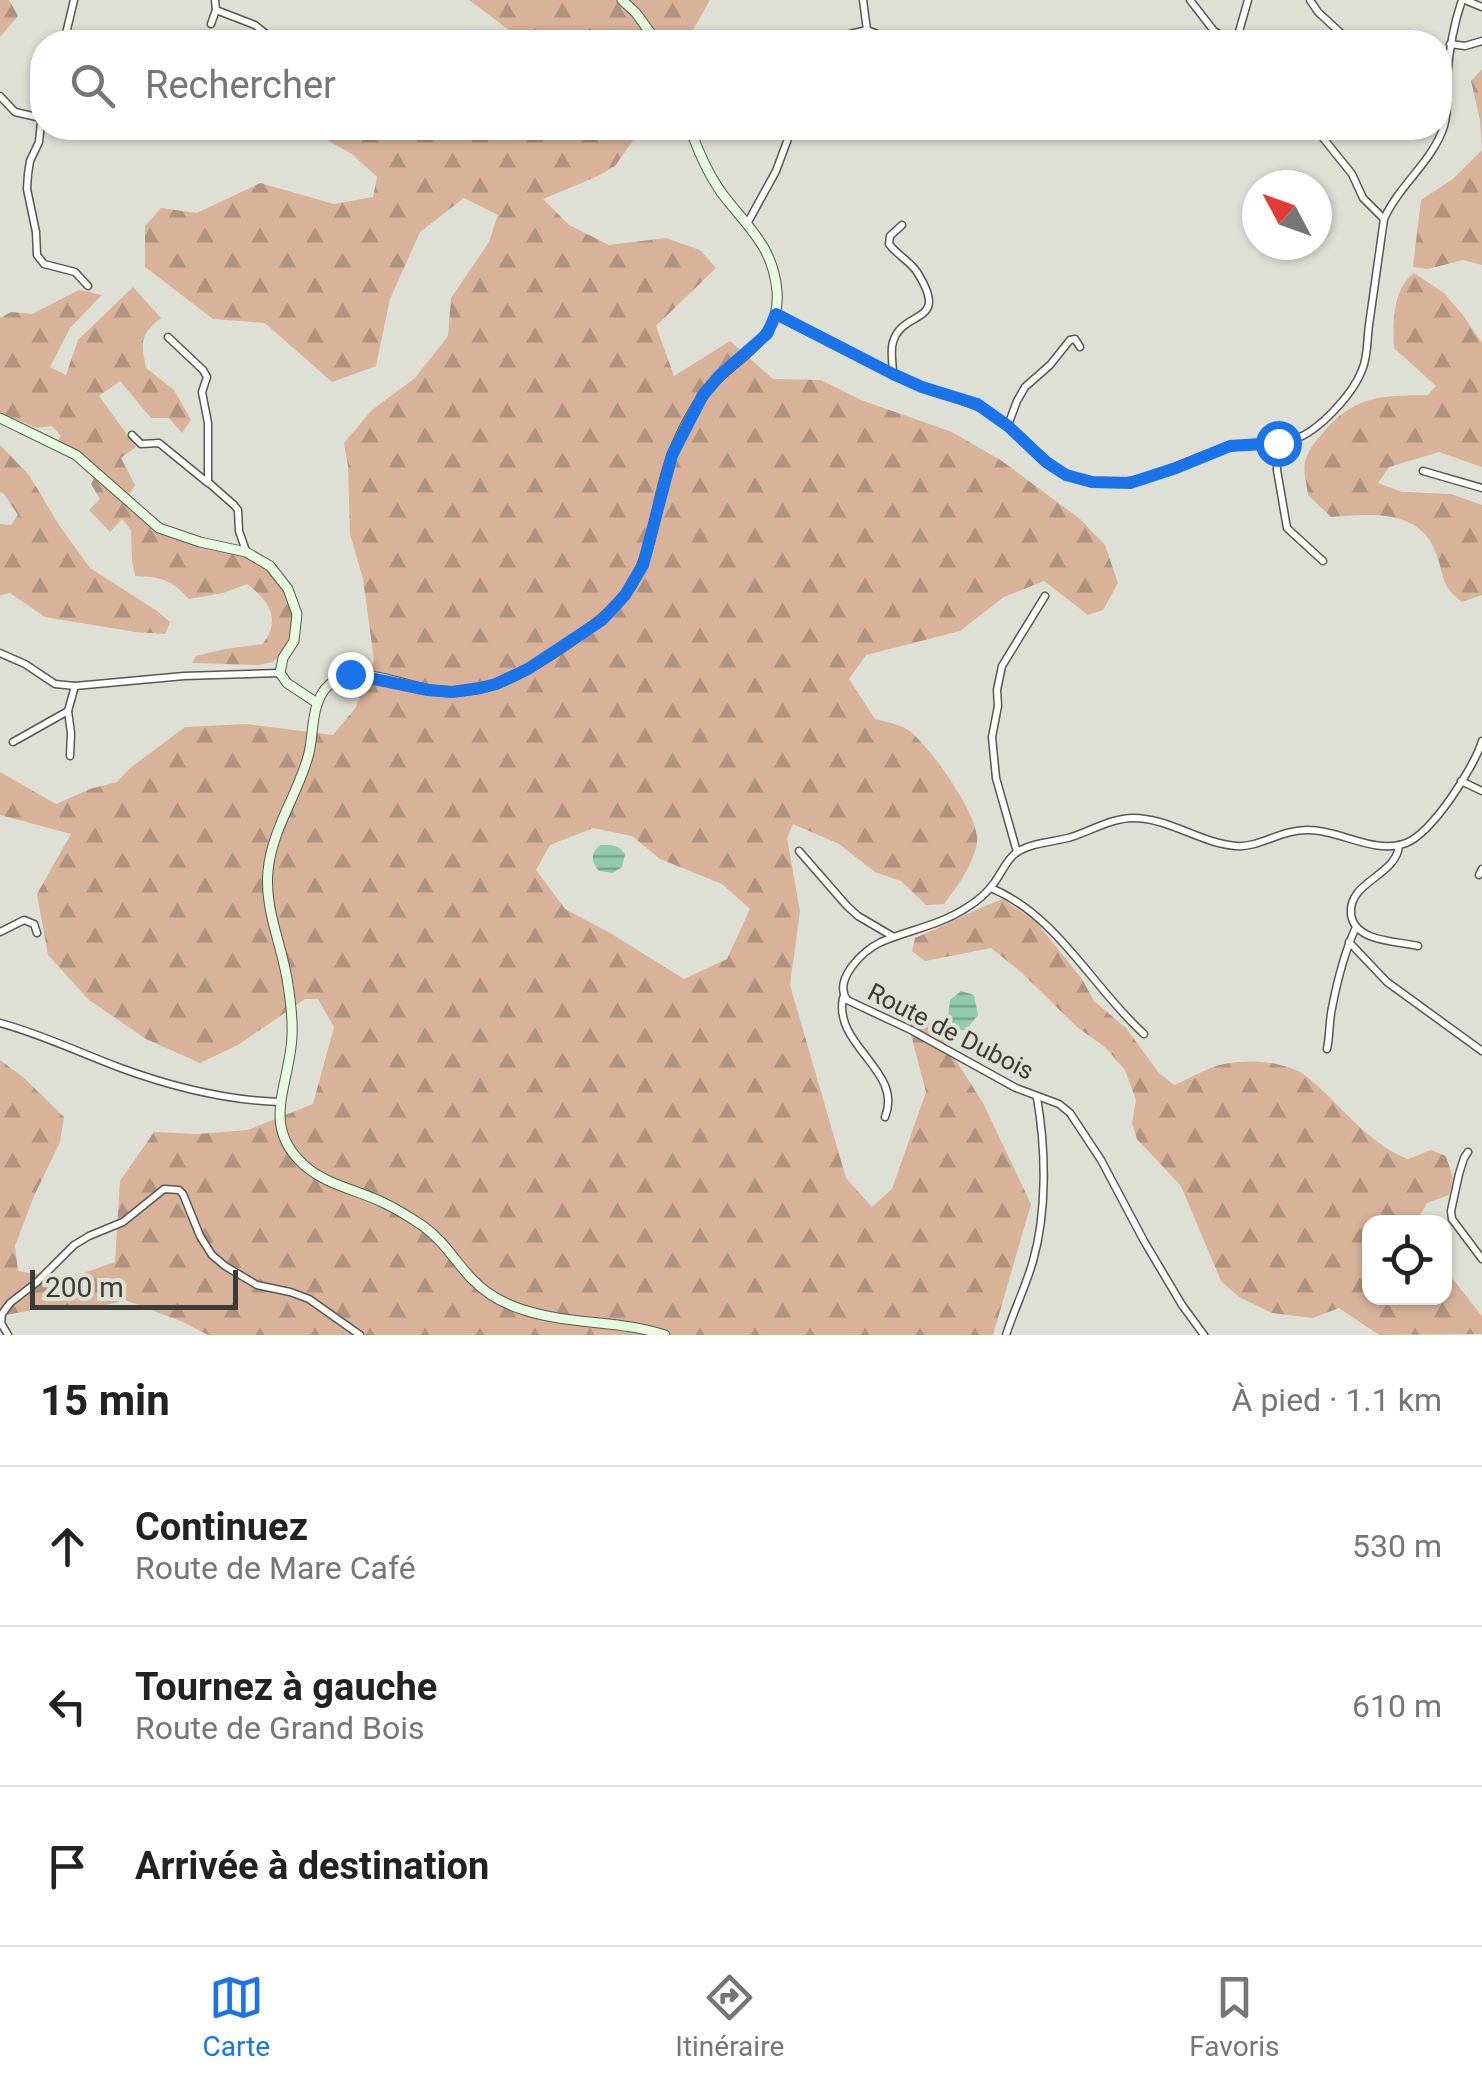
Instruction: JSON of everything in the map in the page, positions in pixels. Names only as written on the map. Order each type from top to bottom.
[{"type":"main road","points":[[622,0],[648,30]]},
{"type":"main road","points":[[665,1335],[545,1316],[505,1303],[473,1281],[438,1238],[421,1225],[302,1164],[280,1124],[279,1102],[292,1046],[291,1021],[288,983],[267,878],[277,832],[308,756],[317,703],[330,683],[350,674],[452,692],[496,684],[528,669],[602,620],[625,595],[643,565],[672,455],[703,395],[767,334],[776,314],[778,292],[765,248],[722,193],[704,165],[695,140]]},
{"type":"main road","points":[[0,418],[76,455],[159,528],[246,552],[277,572],[296,608],[297,623],[280,673],[287,683],[317,703]]},
{"type":"street","points":[[67,30],[74,0]]},
{"type":"street","points":[[211,24],[216,0]]},
{"type":"street","points":[[863,0],[867,30]]},
{"type":"street","points":[[1190,0],[1213,30]]},
{"type":"street","points":[[1239,30],[1248,0]]},
{"type":"street","points":[[1310,0],[1338,30]]},
{"type":"street","points":[[1452,35],[1464,0],[1482,7]]},
{"type":"street","points":[[216,10],[261,30]]},
{"type":"street","points":[[1452,44],[1482,42]]},
{"type":"street","points":[[0,96],[14,112],[30,114]]},
{"type":"street","points":[[38,140],[28,174],[37,255],[44,264],[75,272],[88,286]]},
{"type":"street","points":[[748,222],[776,171],[788,140]]},
{"type":"street","points":[[1325,140],[1352,174],[1363,198],[1384,219]]},
{"type":"street","points":[[776,314],[922,387],[977,404],[1066,475],[1092,482],[1130,483],[1230,446],[1297,439],[1315,428],[1351,390],[1363,368],[1384,219],[1390,204],[1437,140]]},
{"type":"street","points":[[893,374],[896,334],[929,306],[915,268],[889,244],[890,236],[902,225]]},
{"type":"street","points":[[168,336],[207,377],[202,392],[208,423],[208,482]]},
{"type":"street","points":[[1008,426],[1025,387],[1070,340],[1077,341],[1080,347]]},
{"type":"street","points":[[132,436],[141,444],[159,443],[234,504],[246,552]]},
{"type":"street","points":[[1278,443],[1277,470],[1287,528],[1324,561]]},
{"type":"street","points":[[1422,471],[1482,488]]},
{"type":"street","points":[[1045,596],[1002,666],[997,690],[992,737],[996,778],[1017,852],[1133,818],[1170,825],[1235,846],[1295,830],[1314,830],[1384,846],[1399,845],[1414,839],[1432,823],[1462,781],[1482,742]]},
{"type":"street","points":[[0,653],[55,684],[75,686],[184,676],[280,673]]},
{"type":"street","points":[[70,756],[68,712],[75,686]]},
{"type":"street","points":[[13,742],[68,712]]},
{"type":"street","points":[[1462,781],[1482,791]]},
{"type":"street","points":[[1399,845],[1394,862],[1362,887],[1350,910],[1356,927],[1368,936],[1418,946]]},
{"type":"street","points":[[799,850],[848,906],[894,937]]},
{"type":"street","name":"Route de Dubois","points":[[1017,852],[991,888],[971,905],[874,946],[857,961],[843,982],[842,991],[862,1008],[1070,1112],[1182,1305],[1204,1335]]},
{"type":"street","points":[[991,888],[1013,897],[1034,913],[1144,1034]]},
{"type":"street","points":[[0,932],[24,920],[34,924],[37,933]]},
{"type":"street","points":[[1327,1049],[1330,1014],[1356,927]]},
{"type":"street","points":[[1349,942],[1387,982],[1482,1051]]},
{"type":"street","points":[[844,996],[842,1018],[886,1085],[889,1106],[884,1117]]},
{"type":"street","points":[[0,1023],[162,1082],[244,1101],[279,1102]]},
{"type":"street","points":[[1006,1335],[1032,1263],[1043,1215],[1043,1134],[1037,1098]]},
{"type":"street","points":[[1468,1152],[1451,1210],[1452,1219],[1482,1259]]},
{"type":"street","points":[[3,1330],[2,1314],[10,1303],[74,1244],[124,1222],[155,1195],[172,1188],[184,1194],[200,1236],[225,1266],[258,1286],[309,1299],[360,1335]]},
{"type":"green space","points":[[0,0],[9,0],[18,16],[0,37]]},
{"type":"green space","points":[[469,0],[710,0],[693,30],[509,30]]},
{"type":"green space","points":[[1482,69],[1482,150],[1471,81]]},
{"type":"green space","points":[[327,140],[633,140],[615,166],[543,199],[569,225],[609,245],[666,238],[700,250],[716,268],[656,326],[674,376],[730,341],[773,379],[821,380],[861,400],[952,432],[1002,461],[1080,519],[1105,545],[1118,583],[1103,610],[1088,615],[1044,581],[1004,597],[960,631],[866,655],[849,679],[875,719],[903,727],[920,741],[953,784],[971,817],[976,831],[975,851],[944,904],[926,905],[901,881],[875,872],[839,844],[793,824],[787,838],[800,911],[790,985],[846,1178],[872,1207],[892,1189],[926,1092],[906,1016],[915,1008],[927,1015],[983,1103],[1031,1204],[993,1335],[208,1335],[125,1300],[91,1309],[44,1308],[0,1316],[0,1060],[64,1117],[60,1142],[15,1246],[18,1271],[66,1279],[115,1262],[120,1181],[154,1132],[248,1130],[313,1104],[334,1027],[318,999],[305,999],[238,1045],[200,1063],[146,1039],[89,1000],[48,955],[37,894],[71,834],[0,815],[0,772],[56,804],[117,782],[185,727],[246,724],[333,735],[356,707],[374,660],[363,579],[350,534],[344,443],[372,410],[415,378],[448,336],[451,298],[489,242],[498,215],[464,198],[420,232],[390,299],[376,366],[332,382],[265,323],[213,319],[145,267],[145,226],[161,208],[197,213],[260,183],[334,204],[373,197],[377,177],[352,154]],"holes":[[[593,828],[632,836],[660,859],[722,884],[750,909],[727,959],[684,979],[565,909],[536,870],[550,845]]]},
{"type":"green space","points":[[1482,150],[1482,265],[1463,260],[1428,269],[1413,267],[1421,200],[1453,179]]},
{"type":"green space","points":[[1414,273],[1444,293],[1482,343],[1482,467],[1439,452],[1389,467],[1378,483],[1402,492],[1451,494],[1482,505],[1482,595],[1462,602],[1447,586],[1430,540],[1420,529],[1393,517],[1331,517],[1308,495],[1305,479],[1305,463],[1311,448],[1345,412],[1369,400],[1428,395],[1436,386],[1394,348],[1398,298]]},
{"type":"green space","points":[[133,287],[161,318],[143,340],[146,368],[174,390],[191,420],[182,433],[169,418],[151,418],[120,381],[99,396],[136,447],[121,458],[135,485],[128,496],[158,531],[244,554],[266,566],[277,578],[290,600],[292,618],[289,639],[273,662],[192,663],[196,656],[263,644],[272,621],[266,602],[247,584],[189,599],[165,580],[135,576],[131,530],[122,519],[110,532],[89,510],[100,499],[91,484],[97,469],[58,440],[61,436],[52,426],[37,428],[0,412],[0,318],[11,312],[32,314],[79,290],[102,295],[70,328],[50,367],[66,375],[78,340]]},
{"type":"green space","points":[[0,445],[29,475],[90,568],[170,622],[165,634],[45,617],[10,593],[0,595],[0,524],[11,525],[18,515],[0,492]]},
{"type":"green space","points":[[1003,899],[1036,922],[1082,979],[1094,1001],[1126,1028],[1159,1073],[1174,1085],[1224,1064],[1278,1064],[1306,1076],[1366,1133],[1393,1152],[1408,1159],[1431,1150],[1446,1156],[1453,1178],[1449,1195],[1427,1203],[1420,1215],[1362,1215],[1362,1305],[1452,1305],[1452,1278],[1482,1316],[1482,1334],[1379,1335],[1339,1308],[1313,1318],[1272,1313],[1239,1297],[1221,1281],[1181,1186],[1137,1139],[1132,1123],[1136,1100],[1125,1070],[1106,1048],[1077,1027],[991,948],[925,961],[912,951],[915,938]]},
{"type":"shaded area","points":[[600,845],[614,846],[625,854],[622,867],[613,873],[599,871],[593,857]]},
{"type":"shaded area","points":[[961,991],[974,995],[978,1015],[966,1030],[958,1030],[948,1017],[950,1000]]},
{"type":"route","points":[[350,674],[428,690],[480,688],[528,669],[602,620],[625,595],[643,565],[672,455],[703,395],[767,334],[776,314],[922,387],[977,404],[1008,426],[1046,462],[1066,475],[1092,482],[1130,483],[1230,446],[1278,443]]}]
